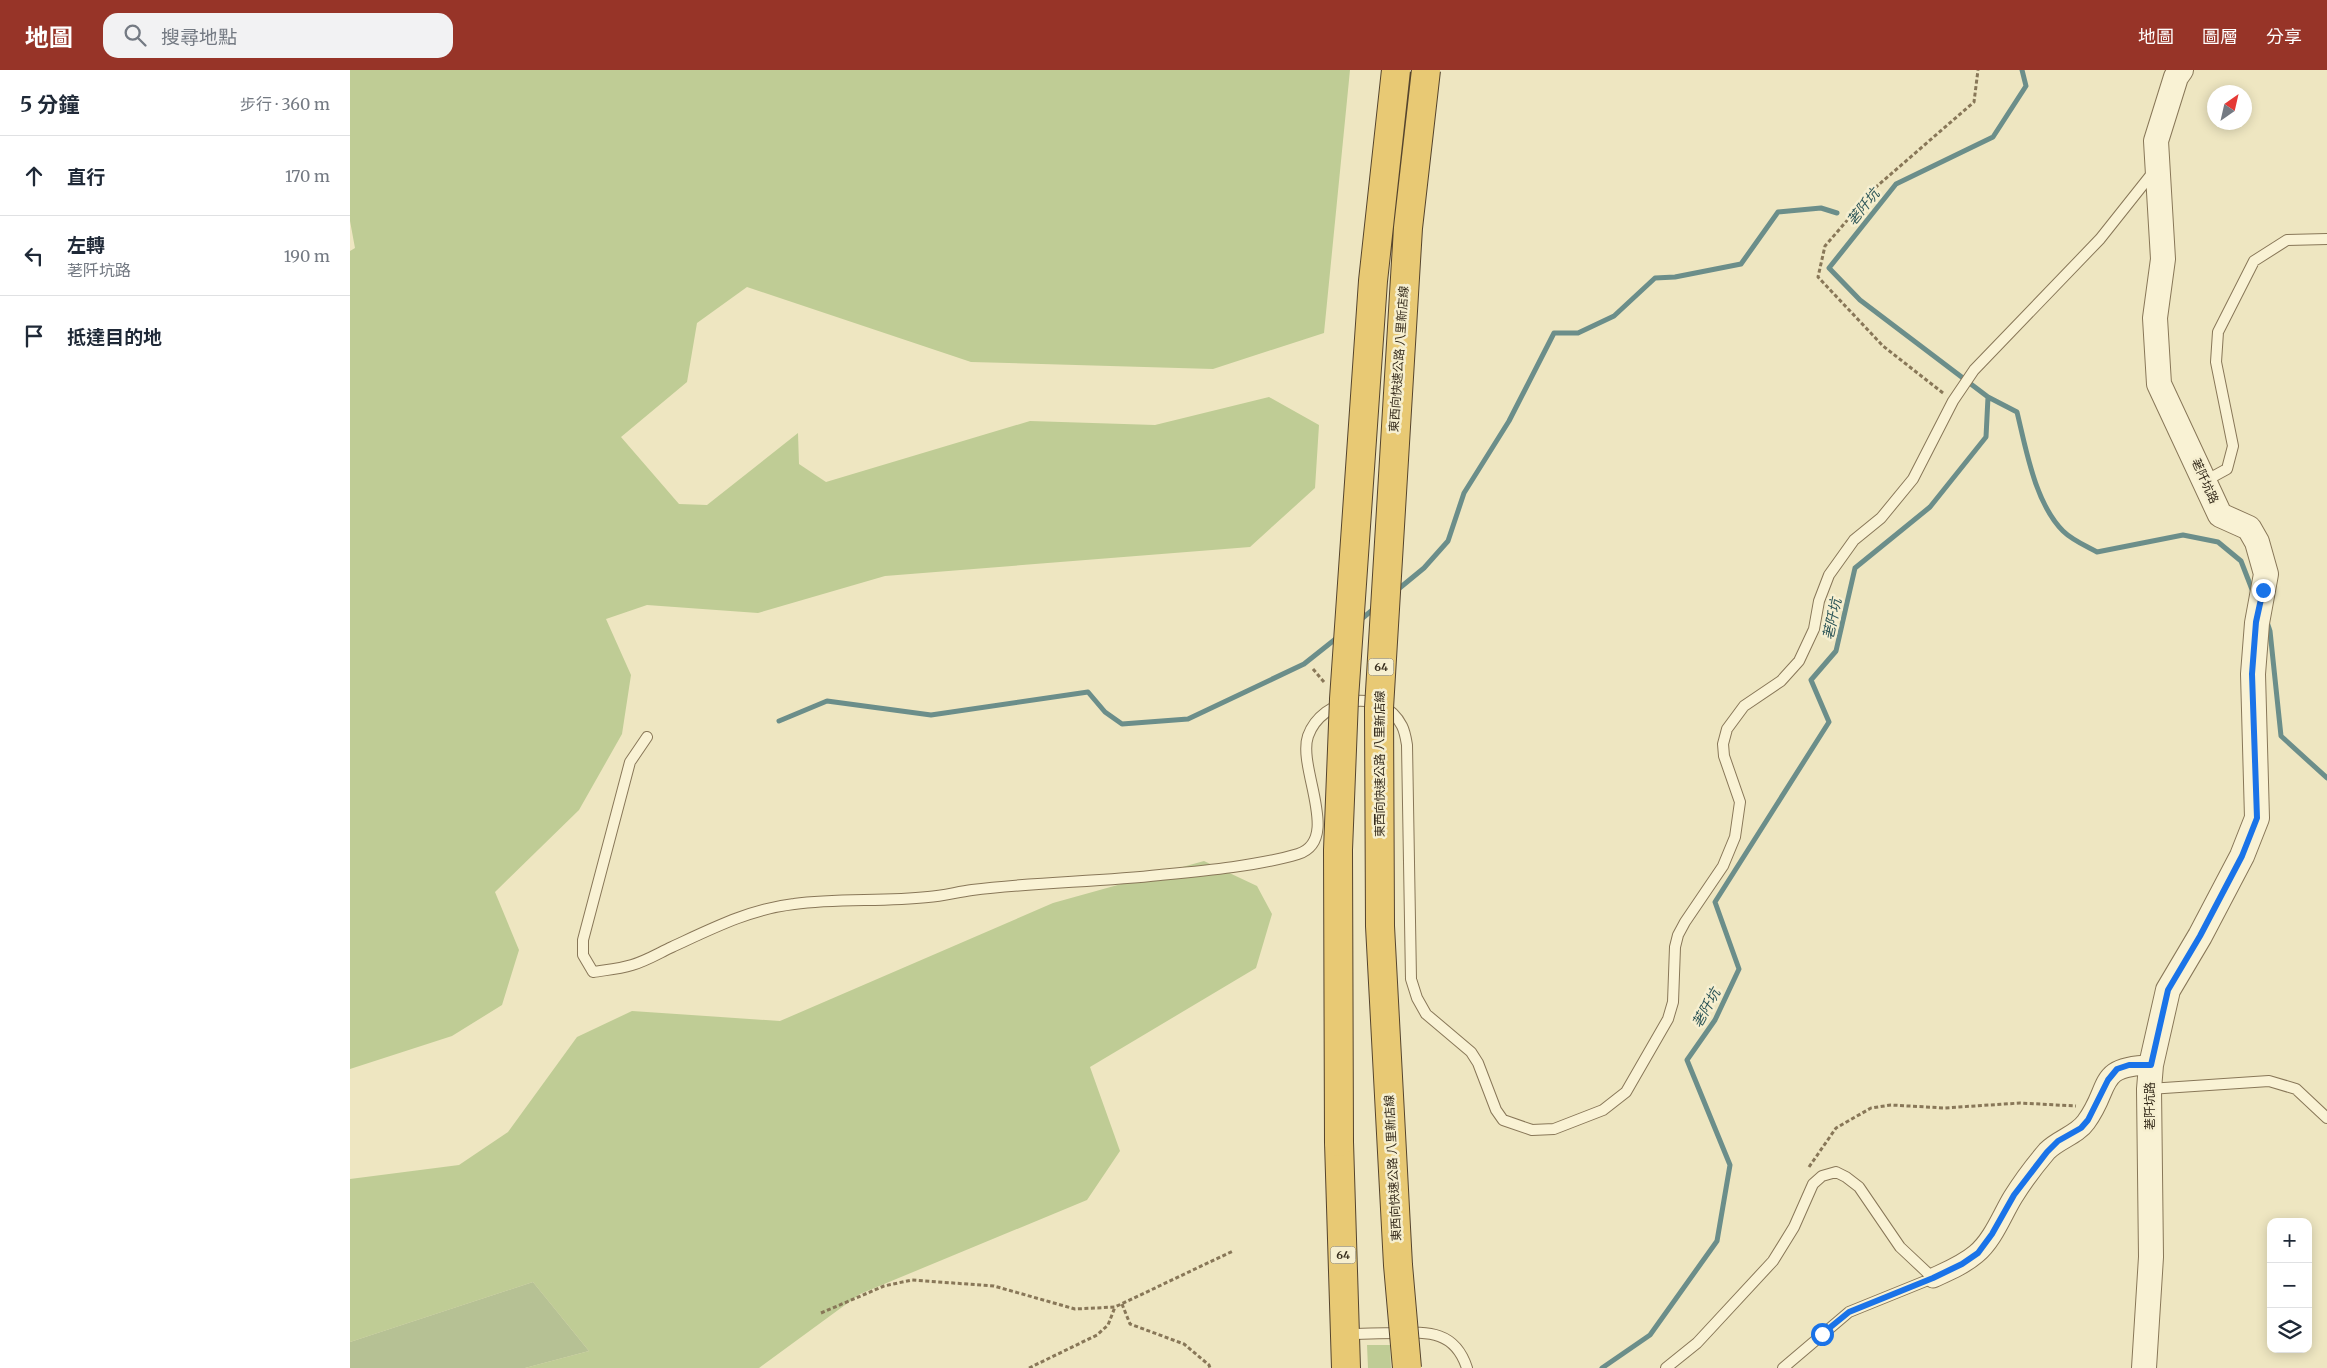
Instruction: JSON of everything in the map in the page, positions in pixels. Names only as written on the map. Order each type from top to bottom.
[{"type":"highway","name":"64","points":[[1346,1368],[1339,1142],[1338,850],[1344,699],[1373,281],[1396,70]]},
{"type":"highway","name":"東西向快速公路 八里新店線","points":[[1407,1368],[1398,1265],[1380,926],[1379,708],[1408,228],[1426,70]]},
{"type":"street","name":"荖阡坑路","points":[[2144,1368],[2151,1257],[2149,1089],[2151,1065],[2168,990],[2200,936],[2242,856],[2257,818],[2252,674],[2256,622],[2266,574],[2256,542],[2249,528],[2220,516],[2159,384],[2156,318],[2163,260],[2156,168],[2156,141],[2176,77],[2181,70]]},
{"type":"street","points":[[1933,1278],[1962,1264],[1978,1253],[1992,1234],[2014,1195],[2047,1152],[2058,1141],[2081,1128],[2088,1120],[2108,1080],[2117,1069],[2129,1065],[2151,1065]]},
{"type":"lane","points":[[647,737],[630,762],[583,940],[583,955],[592,972],[633,965],[734,918],[793,904],[928,897],[972,890],[1109,881],[1191,872],[1287,857],[1303,852],[1313,844],[1318,833],[1318,817],[1305,750],[1308,735],[1317,718],[1332,706],[1352,700],[1371,702],[1391,712],[1402,726],[1407,745],[1411,979],[1417,998],[1426,1014],[1470,1052],[1478,1063],[1496,1110],[1503,1120],[1532,1130],[1554,1130],[1603,1110],[1626,1092],[1664,1027],[1673,1002],[1675,947],[1678,935],[1723,866],[1730,852],[1738,820],[1740,802],[1724,756],[1723,744],[1727,729],[1744,706],[1781,681],[1799,661],[1814,629],[1819,601],[1829,575],[1854,540],[1882,518],[1913,479],[1955,398],[1974,370],[2095,245],[2156,168]]},
{"type":"lane","points":[[2205,482],[2226,470],[2233,446],[2216,362],[2218,332],[2254,261],[2286,240],[2327,239]]},
{"type":"lane","points":[[2149,1089],[2269,1081],[2296,1089],[2327,1118]]},
{"type":"lane","points":[[1666,1368],[1697,1343],[1773,1261],[1794,1227],[1813,1184],[1822,1176],[1836,1172],[1859,1187],[1900,1247],[1933,1278],[1849,1312],[1782,1368]]},
{"type":"lane","points":[[1345,1334],[1426,1332],[1440,1335],[1453,1343],[1463,1356],[1467,1368]]},
{"type":"path","points":[[1955,398],[1882,346],[1818,277],[1826,246],[1876,187],[1974,102],[1978,70]]},
{"type":"path","points":[[1807,1170],[1836,1128],[1871,1108],[1891,1105],[1944,1108],[2020,1103],[2094,1107]]},
{"type":"path","points":[[821,1313],[884,1286],[912,1280],[994,1286],[1075,1309],[1115,1307],[1233,1251]]},
{"type":"path","points":[[1122,1304],[1130,1324],[1184,1344],[1209,1365],[1210,1368]]},
{"type":"path","points":[[1029,1368],[1097,1335],[1108,1325],[1115,1307]]},
{"type":"green space","points":[[350,70],[1350,70],[1324,333],[1213,369],[971,362],[747,287],[697,323],[687,382],[621,437],[679,504],[707,505],[798,433],[799,464],[826,482],[1030,421],[1155,425],[1269,397],[1319,425],[1315,488],[1250,547],[885,576],[758,613],[647,605],[606,619],[631,675],[622,734],[579,810],[495,892],[519,950],[502,1005],[452,1036],[350,1069],[350,251],[355,248],[350,221]]},
{"type":"green space","points":[[1204,861],[1257,886],[1272,914],[1256,968],[1090,1067],[1120,1151],[1087,1200],[860,1294],[759,1368],[525,1368],[589,1351],[533,1282],[350,1342],[350,1179],[459,1165],[508,1132],[577,1037],[632,1011],[780,1021],[1053,903]]},
{"type":"green space","points":[[533,1282],[589,1351],[525,1368],[350,1368],[350,1342]]},
{"type":"green space","points":[[1367,1345],[1390,1345],[1391,1368],[1368,1368]]},
{"type":"waterway","name":"荖阡坑","points":[[1602,1368],[1650,1335],[1717,1241],[1730,1165],[1687,1060],[1715,1020],[1739,969],[1715,902],[1829,722],[1811,680],[1836,651],[1855,568],[1930,507],[1986,437],[1988,397],[1860,300],[1829,268],[1896,184],[1993,137],[2026,86],[2022,70]]},
{"type":"waterway","points":[[1396,591],[1424,568],[1448,541],[1464,493],[1509,421],[1554,333],[1578,333],[1614,316],[1655,278],[1675,277],[1741,264],[1778,212],[1821,208],[1837,213]]},
{"type":"waterway","points":[[1988,397],[2017,412],[2028,459],[2045,506],[2063,531],[2079,543],[2097,552],[2183,535],[2218,542],[2241,561],[2253,592]]},
{"type":"waterway","points":[[1359,621],[1376,607]]},
{"type":"waterway","points":[[2267,622],[2270,631],[2281,736],[2327,778]]},
{"type":"waterway","points":[[779,721],[827,701],[931,715],[1088,692],[1105,712],[1122,724],[1188,719],[1304,664],[1338,637]]},
{"type":"route","points":[[1822,1334],[1849,1312],[1933,1278],[1962,1264],[1978,1253],[1992,1234],[2014,1195],[2047,1152],[2058,1141],[2081,1128],[2088,1120],[2108,1080],[2117,1069],[2129,1065],[2151,1065],[2168,990],[2200,936],[2242,856],[2257,818],[2252,674],[2256,622],[2263,590]]}]
